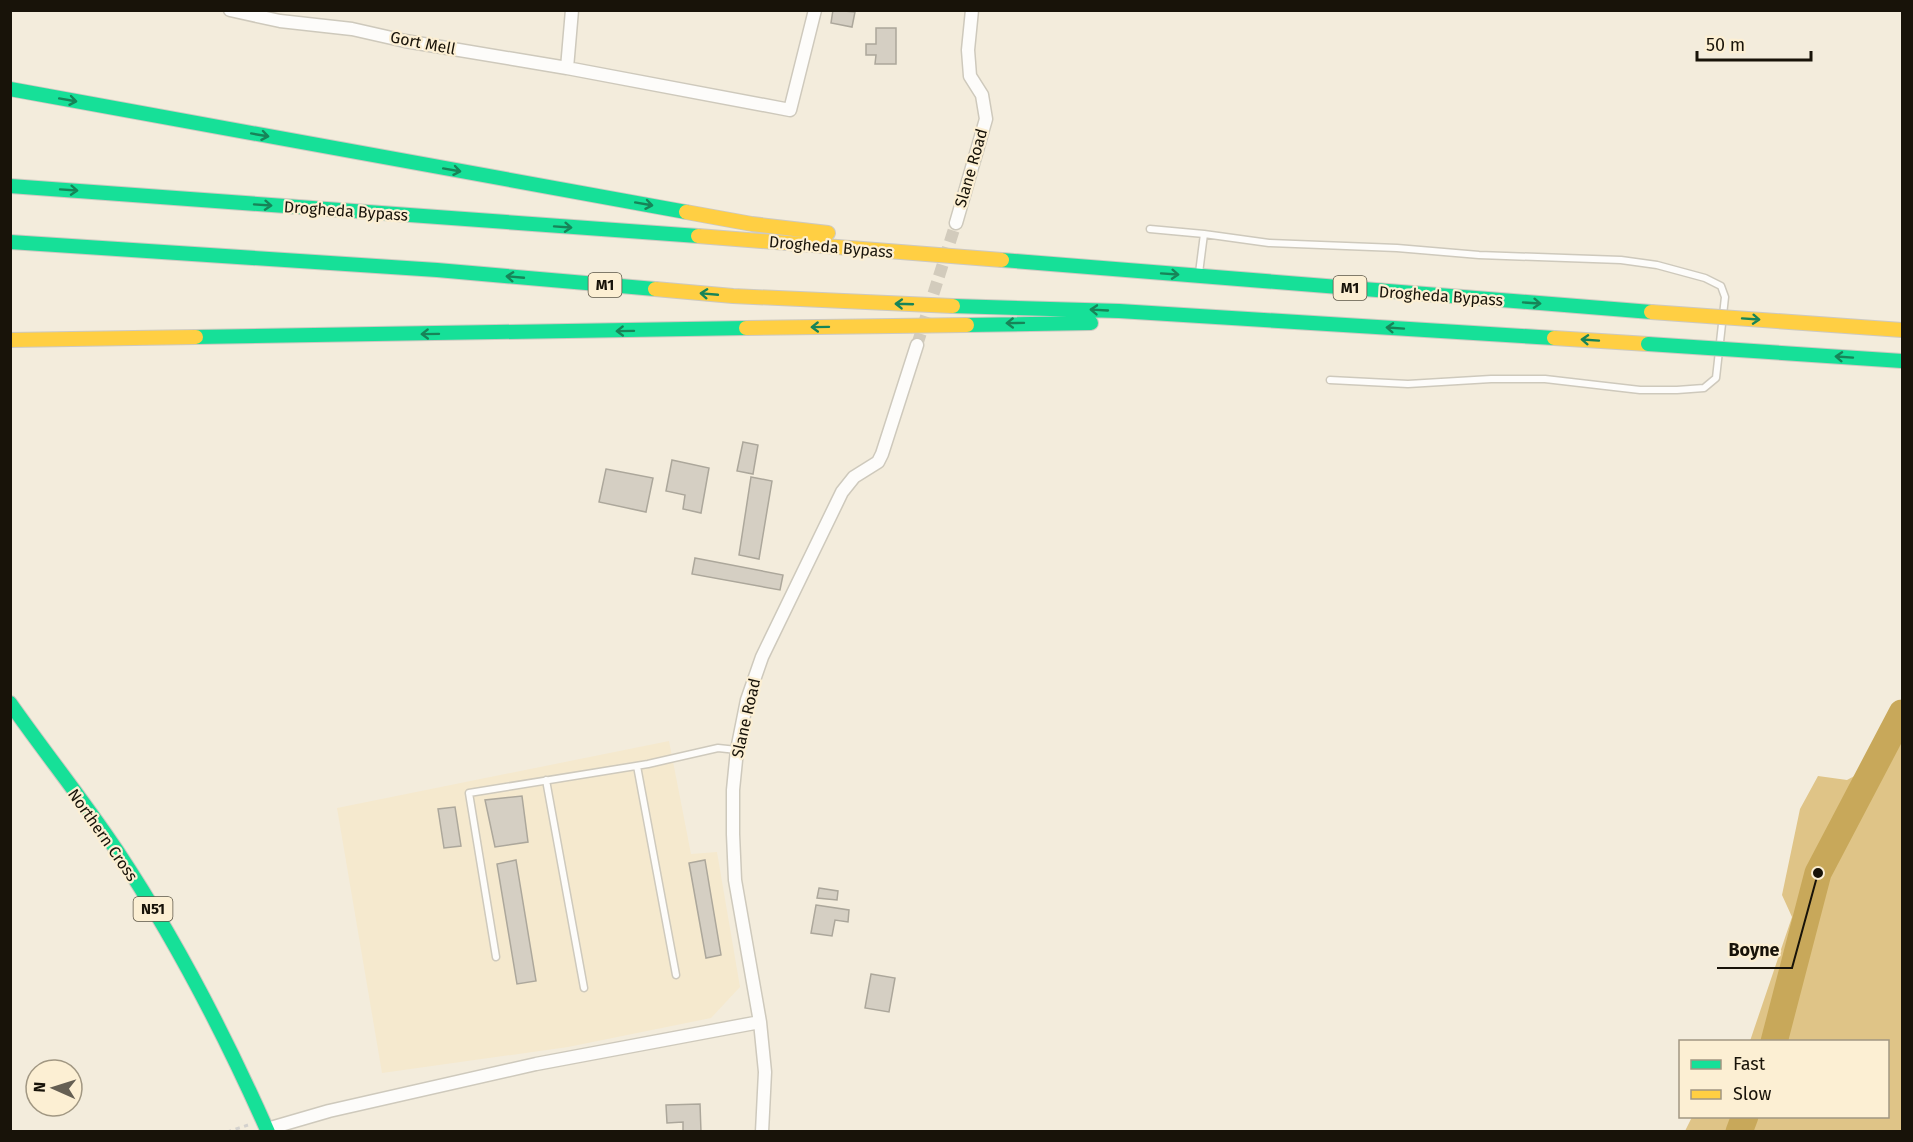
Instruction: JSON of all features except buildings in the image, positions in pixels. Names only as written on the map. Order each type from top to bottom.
[{"type":"main road","points":[[10,89],[752,224],[940,245],[1049,265]]},
{"type":"main road","name":"Drogheda Bypass","points":[[10,186],[1902,330]]},
{"type":"main road","name":"Drogheda Bypass","points":[[10,242],[437,270],[734,296],[1056,308],[1902,361]]},
{"type":"main road","points":[[10,340],[1093,323],[1199,316]]},
{"type":"main road","name":"Northern Cross","points":[[10,703],[115,849],[171,938],[215,1018],[266,1126]]},
{"type":"street","name":"Gort Mell","points":[[230,10],[280,16],[790,110],[815,10]]},
{"type":"street","points":[[567,68],[572,10]]},
{"type":"street","name":"Slane Road","points":[[956,223],[986,119],[982,95],[970,76],[968,50],[972,10]]},
{"type":"street","name":"Slane Road","points":[[762,1131],[765,1072],[760,1022],[735,880],[733,790],[737,750],[747,700],[762,657],[842,492],[854,477],[873,466],[882,454],[917,345]]},
{"type":"street","points":[[266,1126],[536,1064],[760,1022]]},
{"type":"lane","points":[[1150,229],[1269,243],[1397,248],[1479,255],[1621,260],[1657,265],[1705,278],[1721,286],[1725,297],[1716,378],[1704,388],[1640,390],[1545,379],[1491,379],[1408,384],[1330,380]]},
{"type":"lane","points":[[1198,277],[1204,234]]},
{"type":"lane","points":[[496,957],[469,793],[637,766],[718,748],[737,750]]},
{"type":"lane","points":[[637,766],[676,975]]},
{"type":"lane","points":[[546,780],[584,988]]},
{"type":"path","points":[[227,1131],[266,1126]]},
{"type":"shaded area","points":[[1902,725],[1902,1131],[1685,1131],[1692,1118],[1889,1118],[1889,1040],[1750,1040],[1792,917],[1782,895],[1800,809],[1818,776],[1847,780],[1890,757]]},
{"type":"shaded area","points":[[669,741],[691,854],[717,852],[740,987],[711,1018],[568,1047],[382,1073],[337,808]]},
{"type":"waterway","points":[[1775,1040],[1818,873],[1902,713]]},
{"type":"waterway","points":[[1739,1132],[1744,1118]]},
{"type":"tunnel","points":[[917,345],[956,223]]},
{"type":"traffic: fast","points":[[10,89],[686,212]]},
{"type":"traffic: fast","points":[[10,186],[698,236]]},
{"type":"traffic: fast","points":[[10,242],[437,270],[655,289]]},
{"type":"traffic: fast","points":[[1002,260],[1651,312]]},
{"type":"traffic: fast","points":[[953,306],[1119,311],[1554,338]]},
{"type":"traffic: fast","points":[[967,325],[1091,323]]},
{"type":"traffic: fast","points":[[196,337],[746,328]]},
{"type":"traffic: fast","points":[[1648,344],[1902,361]]},
{"type":"traffic: fast","points":[[10,703],[104,832],[139,885],[217,1024],[268,1132]]},
{"type":"traffic: slow","points":[[686,212],[752,224],[828,233]]},
{"type":"traffic: slow","points":[[698,236],[1002,260]]},
{"type":"traffic: slow","points":[[655,289],[733,296],[953,306]]},
{"type":"traffic: slow","points":[[1651,312],[1902,330]]},
{"type":"traffic: slow","points":[[746,328],[967,325]]},
{"type":"traffic: slow","points":[[10,340],[196,337]]},
{"type":"traffic: slow","points":[[1554,338],[1648,344]]},
{"type":"place","name":"Boyne","points":[[1818,873]]}]
